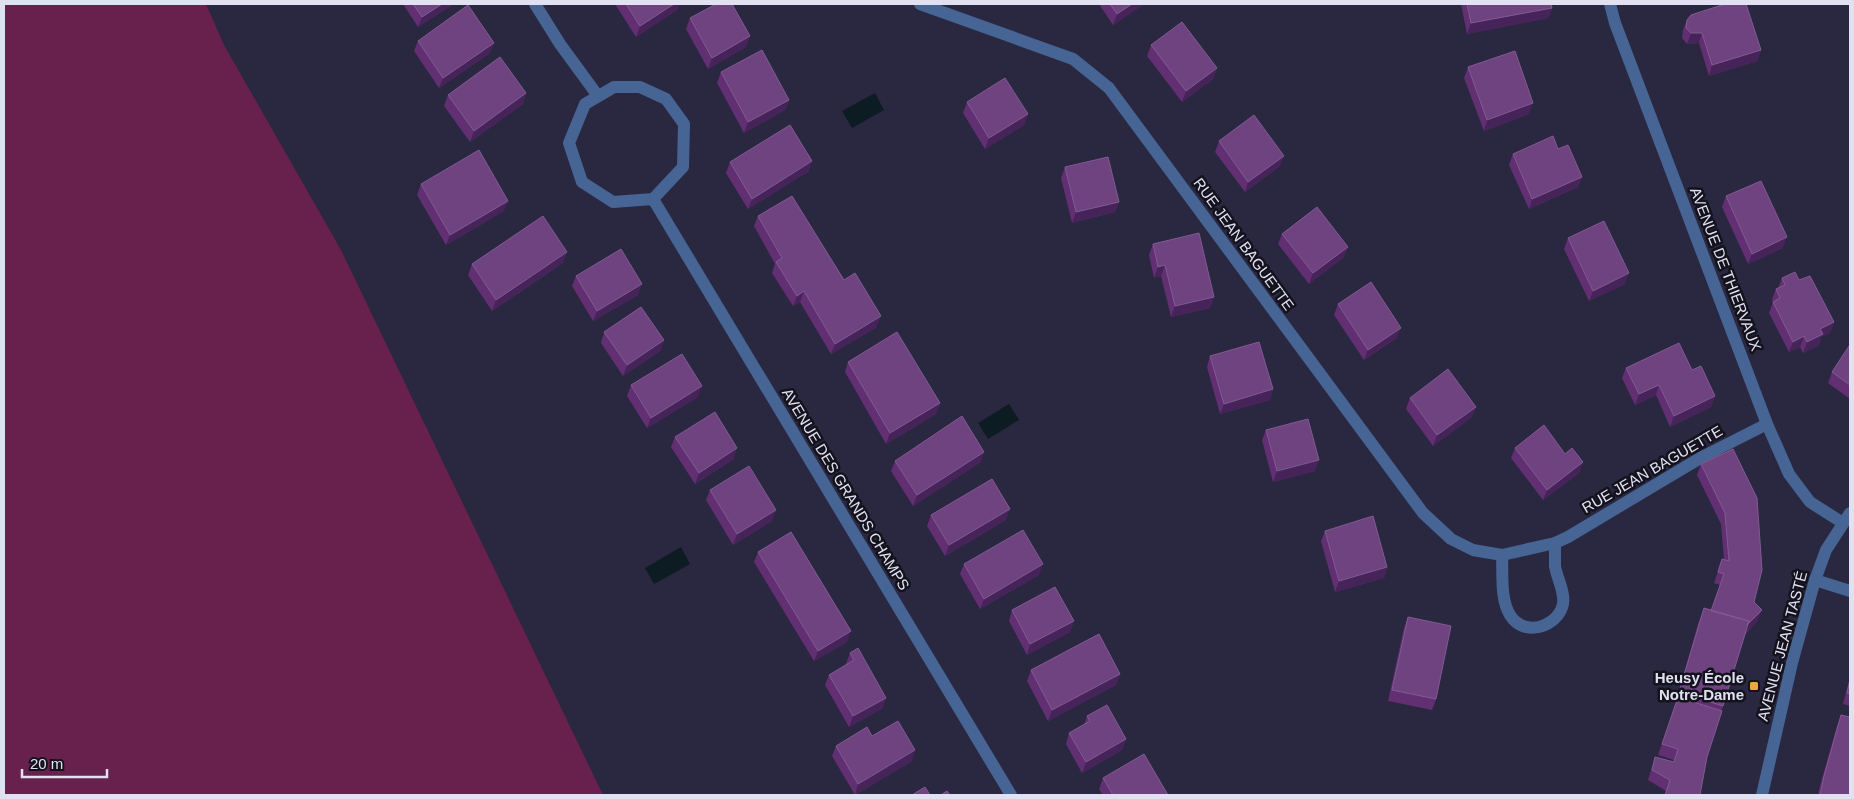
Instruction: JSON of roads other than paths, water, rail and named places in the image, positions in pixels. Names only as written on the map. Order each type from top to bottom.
[{"type":"street","points":[[534,4],[598,96]]},
{"type":"street","name":"RUE JEAN BAGUETTE","points":[[920,4],[1074,59],[1109,88],[1423,513],[1451,539],[1473,550],[1502,555],[1555,543],[1702,457],[1767,424]]},
{"type":"street","name":"AVENUE DE THIERVAUX","points":[[1610,4],[1615,23],[1767,424],[1788,474],[1810,502],[1847,518]]},
{"type":"street","points":[[614,87],[640,87],[666,99],[684,124],[683,167],[653,199],[613,202],[582,182],[569,143],[585,104],[614,87]]},
{"type":"street","name":"AVENUE DES GRANDS CHAMPS","points":[[653,199],[1011,795]]},
{"type":"street","name":"AVENUE JEAN TASTÉ","points":[[1762,795],[1792,662],[1815,580],[1826,550],[1847,518]]},
{"type":"street","points":[[1502,555],[1505,603],[1510,617],[1526,627],[1536,628],[1547,625],[1556,619],[1563,602],[1562,588],[1556,567],[1555,543]]},
{"type":"street","points":[[1815,580],[1850,591]]},
{"type":"place","name":"Heusy École Notre-Dame","points":[[1754,686]]}]
